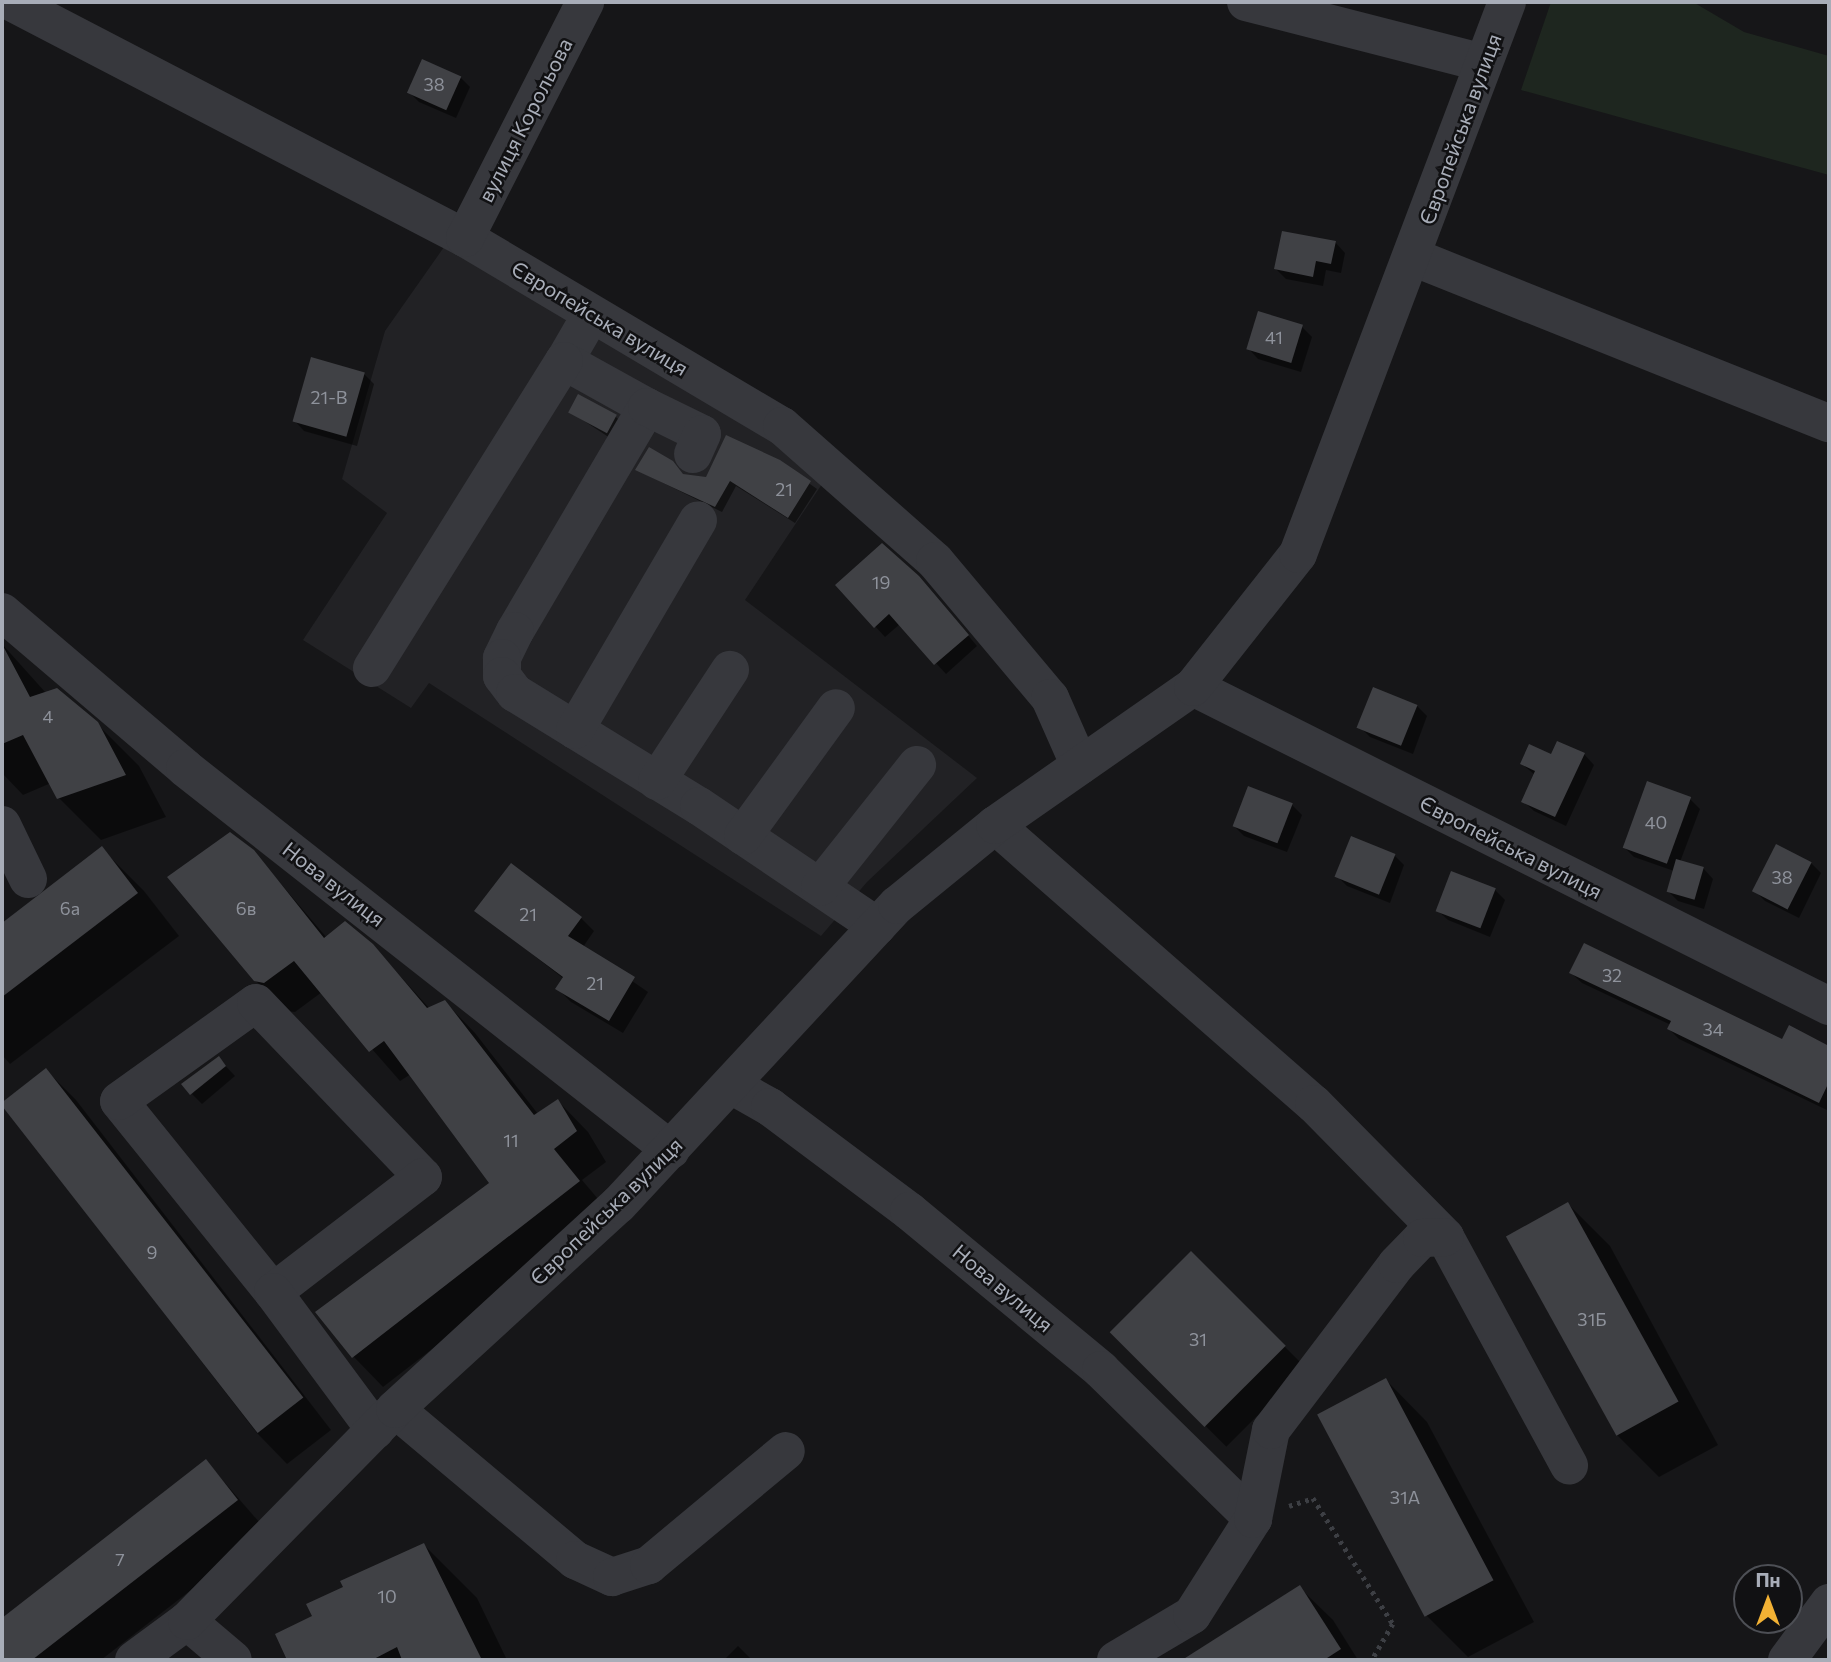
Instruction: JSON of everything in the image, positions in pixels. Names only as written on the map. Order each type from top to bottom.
[{"type":"street","name":"Європейська вулиця","points":[[11,2],[465,238],[782,426],[935,561],[1050,698],[1080,766]]},
{"type":"street","name":"вулиця Корольова","points":[[465,238],[585,2]]},
{"type":"street","points":[[1247,2],[1483,62]]},
{"type":"street","name":"Європейська вулиця","points":[[134,1660],[187,1620],[385,1420],[618,1205],[877,926],[995,825],[1193,687],[1298,554],[1413,257],[1507,2]]},
{"type":"street","points":[[1413,257],[1829,423]]},
{"type":"street","points":[[372,668],[584,327]]},
{"type":"street","points":[[564,362],[702,434],[693,454]]},
{"type":"street","points":[[647,407],[502,657],[502,676],[515,692],[743,836],[877,926]]},
{"type":"street","points":[[575,730],[698,520]]},
{"type":"street","name":"Нова вулиця","points":[[2,612],[185,768],[671,1150]]},
{"type":"street","points":[[657,781],[730,670]]},
{"type":"street","name":"Європейська вулиця","points":[[1193,687],[1829,1006]]},
{"type":"street","points":[[743,836],[836,708]]},
{"type":"street","points":[[820,887],[917,765]]},
{"type":"street","points":[[2,825],[28,879]]},
{"type":"street","points":[[995,825],[1314,1104],[1445,1237],[1569,1465]]},
{"type":"street","points":[[273,1292],[423,1177],[256,1003],[119,1101],[273,1292],[385,1420],[575,1560],[612,1577],[649,1564],[786,1451]]},
{"type":"street","name":"Нова вулиця","points":[[731,1085],[770,1107],[909,1211],[1101,1370],[1252,1519]]},
{"type":"street","points":[[1116,1660],[1192,1615],[1252,1519],[1271,1430],[1397,1264],[1422,1238],[1445,1237]]},
{"type":"street","points":[[1787,1660],[1829,1603]]},
{"type":"street","points":[[187,1620],[233,1660]]},
{"type":"path","points":[[1252,1519],[1313,1498],[1393,1625],[1373,1660]]},
{"type":"shaded area","points":[[1551,2],[1693,2],[1744,32],[1829,56],[1829,175],[1521,90]]},
{"type":"shaded area","points":[[444,247],[781,440],[826,478],[745,600],[977,778],[867,882],[821,936],[429,683],[411,708],[303,640],[387,513],[342,479],[385,331]]},
{"type":"building","points":[[422,59],[461,76],[446,110],[407,93]]},
{"type":"building","points":[[1282,231],[1336,241],[1331,264],[1316,261],[1313,277],[1274,269]]},
{"type":"building","points":[[1258,311],[1303,325],[1291,363],[1246,349]]},
{"type":"building","points":[[311,357],[365,372],[346,437],[293,421]]},
{"type":"building","points":[[578,394],[617,415],[607,433],[568,413]]},
{"type":"building","points":[[726,435],[780,460],[811,481],[788,518],[730,481],[715,507],[635,470],[649,447],[673,461],[683,474],[706,477]]},
{"type":"building","points":[[882,543],[919,576],[969,635],[934,665],[889,614],[874,628],[835,585]]},
{"type":"building","points":[[2,644],[30,697],[57,688],[98,722],[126,775],[57,799],[23,735],[2,744]]},
{"type":"building","points":[[1373,687],[1418,705],[1401,746],[1357,728]]},
{"type":"building","points":[[1557,741],[1585,753],[1555,817],[1521,802],[1535,771],[1520,764],[1529,744],[1551,754]]},
{"type":"building","points":[[1647,781],[1691,797],[1667,864],[1623,848]]},
{"type":"building","points":[[1248,786],[1293,803],[1277,843],[1233,826]]},
{"type":"building","points":[[230,832],[254,850],[324,938],[345,921],[373,944],[427,1008],[445,1000],[534,1115],[558,1099],[577,1131],[554,1149],[580,1181],[352,1358],[315,1312],[489,1183],[384,1041],[369,1052],[294,961],[264,983],[254,981],[167,877]]},
{"type":"building","points":[[1351,836],[1396,854],[1379,895],[1335,877]]},
{"type":"building","points":[[1776,844],[1812,862],[1788,909],[1752,891]]},
{"type":"building","points":[[102,846],[138,893],[2,997],[2,923]]},
{"type":"building","points":[[1676,859],[1704,867],[1695,900],[1667,892]]},
{"type":"building","points":[[511,863],[582,917],[568,936],[635,977],[609,1021],[555,989],[563,977],[474,911]]},
{"type":"building","points":[[1451,871],[1496,888],[1480,928],[1436,911]]},
{"type":"building","points":[[1584,943],[1782,1039],[1789,1025],[1829,1046],[1829,1082],[1819,1103],[1667,1029],[1671,1021],[1569,973]]},
{"type":"building","points":[[219,1056],[226,1066],[190,1095],[181,1084]]},
{"type":"building","points":[[46,1068],[303,1397],[258,1433],[2,1106],[2,1102]]},
{"type":"building","points":[[1568,1202],[1679,1401],[1616,1436],[1506,1236]]},
{"type":"building","points":[[1191,1251],[1286,1346],[1204,1427],[1110,1332]]},
{"type":"building","points":[[1386,1378],[1494,1580],[1425,1617],[1317,1415]]},
{"type":"building","points":[[206,1459],[238,1500],[32,1660],[2,1660],[2,1618]]},
{"type":"building","points":[[424,1543],[482,1660],[402,1660],[397,1647],[372,1660],[287,1660],[275,1634],[312,1616],[306,1604],[343,1587],[340,1581]]},
{"type":"building","points":[[1300,1585],[1341,1649],[1324,1660],[1182,1660]]}]
